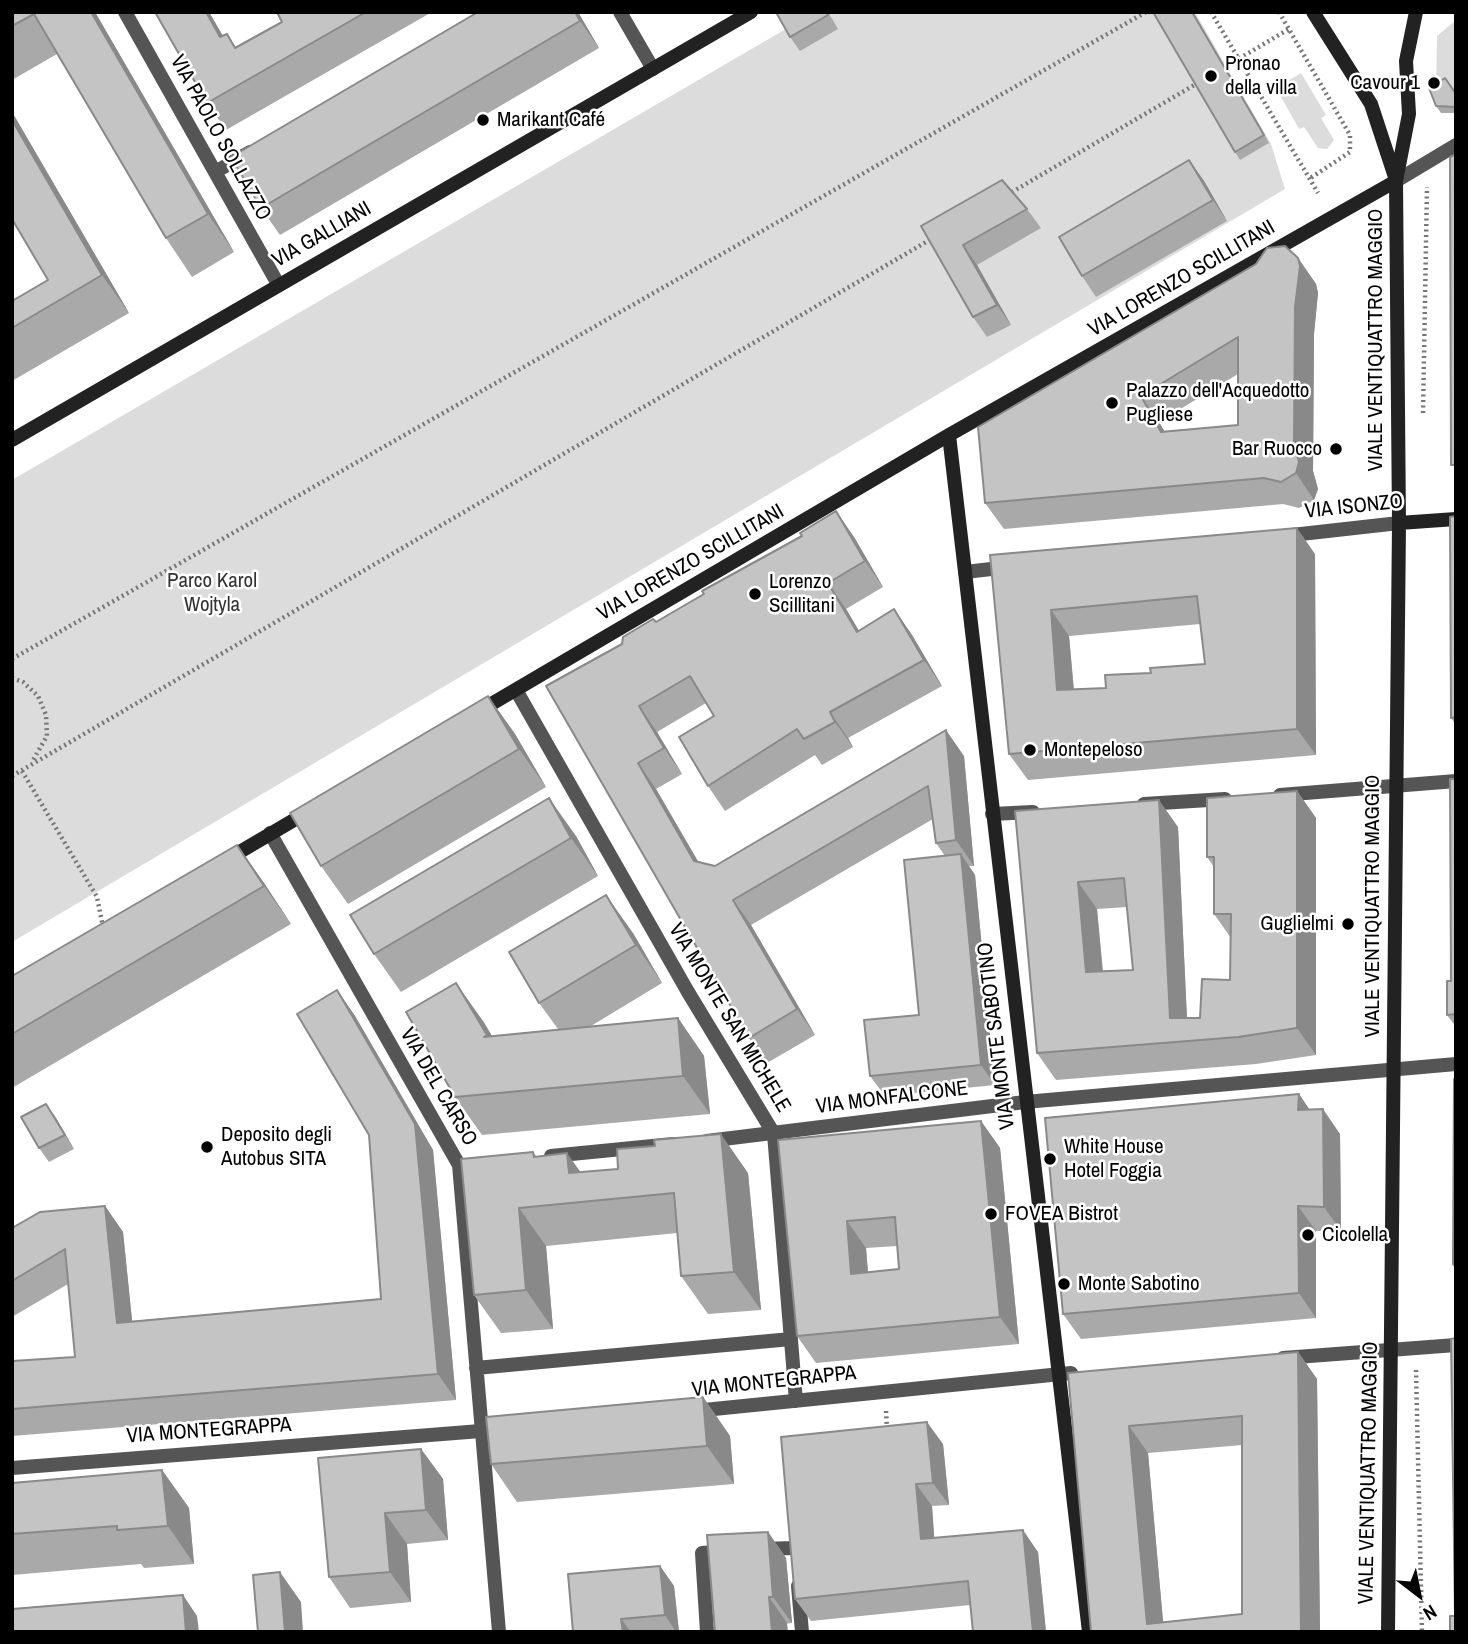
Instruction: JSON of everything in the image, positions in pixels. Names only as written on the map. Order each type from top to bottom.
[{"type":"street","name":"VIA PAOLO SOLLAZZO","points":[[125,12],[278,284]]},
{"type":"street","points":[[620,12],[653,69]]},
{"type":"street","name":"VIA GALLIANI","points":[[12,440],[751,12]]},
{"type":"street","points":[[1396,181],[1409,114],[1406,61],[1416,12]]},
{"type":"street","points":[[1313,13],[1371,104],[1396,181]]},
{"type":"street","points":[[215,172],[263,144]]},
{"type":"street","points":[[1396,181],[1456,145]]},
{"type":"street","name":"VIA LORENZO SCILLITANI","points":[[458,724],[949,435],[1396,181]]},
{"type":"street","name":"VIALE VENTIQUATTRO MAGGIO","points":[[1388,1632],[1399,523],[1396,181]]},
{"type":"street","name":"VIA MONTE SABOTINO","points":[[949,435],[1089,1632]]},
{"type":"street","name":"VIA ISONZO","points":[[1262,538],[1456,519]]},
{"type":"street","points":[[965,572],[1018,566]]},
{"type":"street","name":"VIA MONTE SAN MICHELE","points":[[516,690],[688,992],[774,1134],[796,1401]]},
{"type":"street","points":[[1271,796],[1456,781]]},
{"type":"street","points":[[1133,805],[1243,798]]},
{"type":"street","points":[[211,869],[329,799]]},
{"type":"street","points":[[992,814],[1043,811]]},
{"type":"street","name":"VIA DEL CARSO","points":[[270,834],[466,1165],[477,1368],[499,1632]]},
{"type":"street","name":"VIA MONFALCONE","points":[[541,1157],[774,1134],[1025,1102],[1456,1064]]},
{"type":"street","points":[[477,1368],[791,1339]]},
{"type":"street","points":[[1266,1359],[1456,1345]]},
{"type":"street","name":"VIA MONTEGRAPPA","points":[[673,1413],[1085,1372]]},
{"type":"street","name":"VIA MONTEGRAPPA","points":[[12,1468],[523,1428]]},
{"type":"street","points":[[707,1632],[702,1553],[795,1554],[802,1632]]},
{"type":"path","points":[[12,659],[1146,12]]},
{"type":"path","points":[[1211,12],[1318,193]]},
{"type":"path","points":[[1279,12],[1350,135],[1350,152],[1309,179]]},
{"type":"path","points":[[1225,67],[1313,13]]},
{"type":"path","points":[[1004,196],[1196,84]]},
{"type":"path","points":[[12,775],[944,231]]},
{"type":"path","points":[[12,678],[23,682],[38,696],[48,726],[41,750],[22,771]]},
{"type":"path","points":[[22,771],[97,897],[104,933]]},
{"type":"green space","name":"Parco Karol Wojtyla","points":[[815,12],[1195,12],[1271,144],[1285,189],[12,942],[12,480]]},
{"type":"green space","points":[[1456,20],[1456,94],[1436,94],[1437,36]]},
{"type":"green space","points":[[1301,73],[1326,115],[1321,118],[1334,140],[1327,149],[1318,148],[1304,127],[1299,129],[1276,88]]},
{"type":"building","points":[[12,12],[91,12],[208,214],[166,238],[34,14],[12,26]]},
{"type":"building","points":[[155,12],[206,12],[220,37],[227,34],[235,48],[282,22],[277,12],[366,12],[207,103]]},
{"type":"building","points":[[478,12],[575,12],[580,21],[261,208],[231,157]]},
{"type":"building","points":[[826,12],[828,15],[790,37],[777,14]]},
{"type":"building","name":"Pronao della villa","points":[[1153,12],[1192,12],[1264,135],[1235,152]]},
{"type":"building","points":[[1445,78],[1456,94],[1456,107],[1436,106],[1429,88]]},
{"type":"building","points":[[12,120],[102,275],[12,328],[12,301],[48,280],[12,219]]},
{"type":"building","points":[[1456,154],[1456,465],[1451,465],[1450,157]]},
{"type":"building","points":[[1189,160],[1213,200],[1082,276],[1059,237]]},
{"type":"building","points":[[1002,180],[1027,209],[963,245],[997,305],[973,317],[921,226]]},
{"type":"building","points":[[1285,246],[1298,258],[1300,266],[1295,307],[1294,445],[1299,462],[1296,473],[1281,482],[1264,478],[985,503],[978,427],[1256,264],[1267,248]],"holes":[[[1238,337],[1238,425],[1161,432],[1141,396]]]},
{"type":"building","points":[[836,511],[865,561],[828,583],[857,632],[894,609],[924,660],[830,712],[835,722],[804,739],[797,729],[708,786],[679,737],[714,716],[690,676],[639,706],[664,748],[638,763],[694,861],[715,866],[946,730],[956,840],[936,843],[928,786],[733,900],[797,1009],[749,1038],[546,686],[622,644],[623,637],[653,619],[656,622],[704,594],[702,591],[802,536],[800,533]]},
{"type":"building","points":[[1456,516],[1456,717],[1451,718],[1450,517]]},
{"type":"building","points":[[1297,528],[1297,729],[1009,754],[990,555]],"holes":[[[1197,596],[1205,664],[1150,668],[1151,673],[1105,675],[1106,688],[1057,690],[1051,610]]]},
{"type":"building","points":[[488,696],[519,749],[321,866],[290,813]]},
{"type":"building","points":[[1450,779],[1456,779],[1456,1014],[1447,1015],[1447,981],[1451,981]]},
{"type":"building","points":[[1297,791],[1297,1028],[1238,1037],[1037,1053],[1015,811],[1159,800],[1170,1018],[1200,1018],[1202,979],[1230,980],[1231,914],[1214,914],[1214,857],[1207,857],[1207,798]],"holes":[[[1124,878],[1133,970],[1086,972],[1078,882]]]},
{"type":"building","points":[[549,798],[571,838],[374,954],[350,915]]},
{"type":"building","points":[[237,845],[264,886],[12,1034],[12,976]]},
{"type":"building","points":[[961,854],[981,1065],[870,1076],[864,1020],[919,1015],[904,860]]},
{"type":"building","points":[[606,895],[636,945],[539,1003],[509,952]]},
{"type":"building","points":[[456,983],[487,1035],[484,1037],[678,1018],[683,1076],[455,1097],[406,1012]]},
{"type":"building","points":[[337,990],[415,1124],[438,1374],[12,1409],[12,1361],[75,1357],[65,1249],[12,1281],[12,1228],[40,1212],[105,1206],[117,1323],[381,1299],[369,1135],[297,1014]]},
{"type":"building","points":[[1456,1079],[1456,1267],[1453,1264]]},
{"type":"building","points":[[1299,1094],[1298,1110],[1323,1109],[1324,1207],[1298,1206],[1299,1293],[1063,1314],[1045,1118]]},
{"type":"building","points":[[46,1104],[65,1135],[39,1148],[21,1117]]},
{"type":"building","points":[[981,1121],[1000,1317],[797,1336],[778,1140]],"holes":[[[895,1217],[899,1269],[851,1274],[847,1221]]]},
{"type":"building","points":[[721,1134],[734,1272],[681,1276],[674,1193],[519,1208],[526,1290],[474,1295],[461,1159],[533,1152],[534,1157],[567,1153],[569,1173],[618,1169],[617,1149],[655,1146],[654,1140]]},
{"type":"building","points":[[1456,1338],[1456,1632],[1450,1632],[1450,1616],[1455,1616],[1451,1339]]},
{"type":"building","points":[[1298,1352],[1301,1632],[1091,1632],[1068,1373]],"holes":[[[1242,1416],[1242,1614],[1147,1624],[1129,1426]]]},
{"type":"building","points":[[703,1397],[707,1446],[491,1464],[486,1417]]},
{"type":"building","points":[[927,1422],[933,1483],[916,1484],[921,1539],[1023,1530],[1033,1632],[973,1632],[968,1581],[795,1599],[781,1437]]},
{"type":"building","points":[[421,1449],[426,1510],[385,1513],[390,1572],[329,1577],[318,1458]]},
{"type":"building","points":[[162,1470],[168,1526],[117,1530],[117,1526],[12,1534],[12,1483]]},
{"type":"building","points":[[768,1532],[773,1597],[769,1597],[772,1632],[715,1632],[707,1535]]},
{"type":"building","points":[[660,1566],[665,1615],[621,1619],[623,1632],[573,1632],[568,1574]]},
{"type":"building","points":[[280,1572],[285,1632],[258,1632],[253,1575]]},
{"type":"building","points":[[183,1595],[186,1632],[12,1632],[12,1609]]},
{"type":"place","name":"Pronao della villa","points":[[1211,76]]},
{"type":"place","name":"Cavour 1","points":[[1434,83]]},
{"type":"place","name":"Marikant Café","points":[[483,120]]},
{"type":"place","name":"Palazzo dell'Acquedotto Pugliese","points":[[1112,403]]},
{"type":"place","name":"Bar Ruocco","points":[[1336,449]]},
{"type":"place","name":"Lorenzo Scillitani","points":[[755,594]]},
{"type":"place","name":"Montepeloso","points":[[1030,750]]},
{"type":"place","name":"Guglielmi","points":[[1348,924]]},
{"type":"place","name":"Deposito degli Autobus SITA","points":[[207,1147]]},
{"type":"place","name":"White House Hotel Foggia","points":[[1050,1159]]},
{"type":"place","name":"FOVEA Bistrot","points":[[991,1214]]},
{"type":"place","name":"Cicolella","points":[[1308,1235]]},
{"type":"place","name":"Monte Sabotino","points":[[1064,1284]]}]
